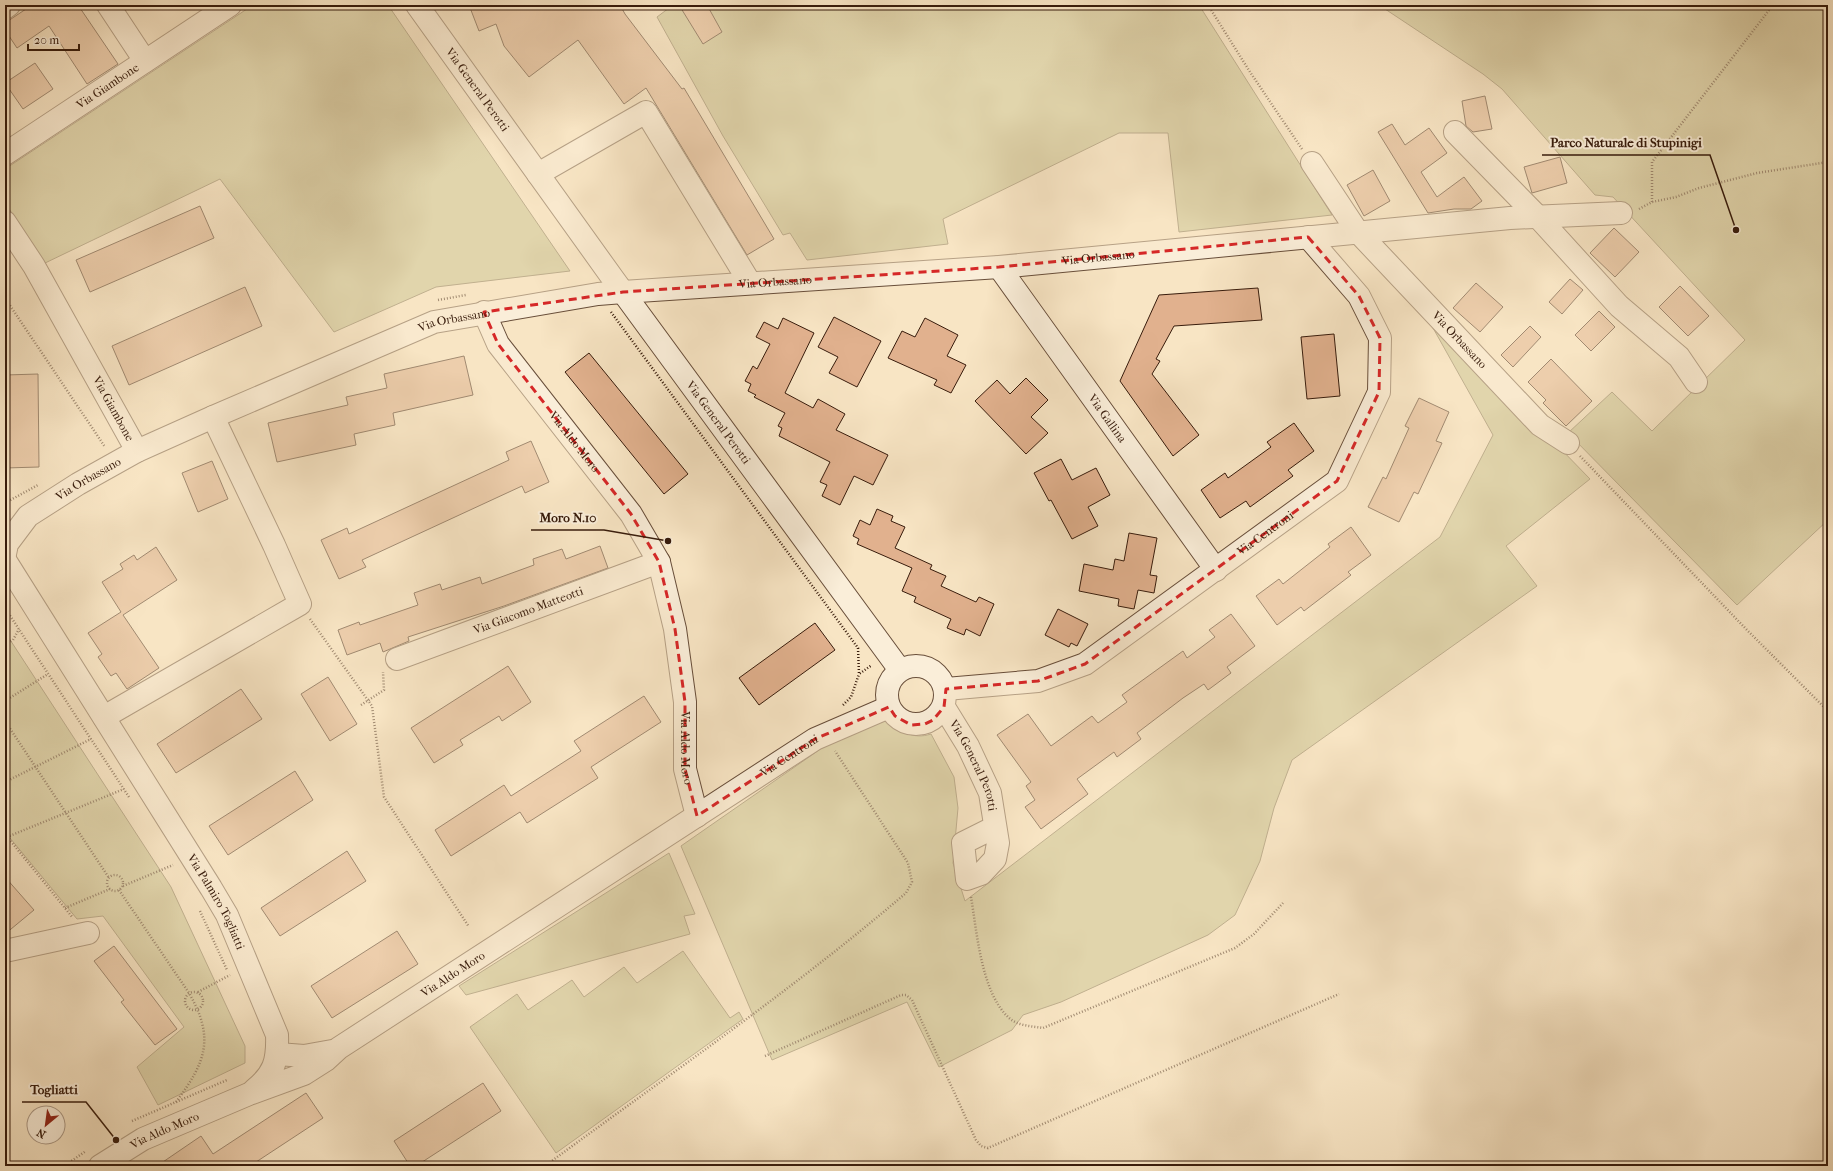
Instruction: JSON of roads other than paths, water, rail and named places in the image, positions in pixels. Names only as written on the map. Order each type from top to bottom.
[{"type":"street","points":[[5,8],[9,5]]},
{"type":"street","points":[[108,5],[145,61]]},
{"type":"street","name":"Via Giambone","points":[[5,154],[230,5]]},
{"type":"street","name":"Via General Perotti","points":[[417,5],[623,292],[894,662]]},
{"type":"street","points":[[538,174],[646,112],[750,283]]},
{"type":"street","points":[[1455,132],[1537,216],[1620,306],[1679,357],[1696,382]]},
{"type":"street","points":[[1312,163],[1357,231]]},
{"type":"street","name":"Via Orbassano","points":[[5,554],[7,544],[28,516],[78,484],[137,451],[434,322],[484,312],[598,294],[999,267],[1357,231],[1537,216],[1621,213]]},
{"type":"street","name":"Via Giambone","points":[[5,222],[34,266],[137,451]]},
{"type":"street","name":"Via Orbassano","points":[[1357,231],[1540,425],[1568,443]]},
{"type":"street","name":"Via Centroni","points":[[945,698],[1038,681],[1085,664],[1337,481],[1380,392],[1380,338],[1359,296],[1308,236]]},
{"type":"street","name":"Via Gallina","points":[[999,267],[1216,570]]},
{"type":"street","name":"Via Aldo Moro","points":[[95,1157],[143,1139],[249,1094],[304,1074],[326,1060],[339,1048],[697,816],[685,769],[685,702],[675,629],[660,562],[631,514],[498,344],[484,312]]},
{"type":"street","points":[[104,717],[300,604],[274,545],[213,417]]},
{"type":"street","name":"Via Palmiro Togliatti","points":[[5,560],[227,916],[272,1020],[277,1035],[278,1054],[273,1069],[265,1082],[249,1094]]},
{"type":"street","name":"Via Giacomo Matteotti","points":[[397,659],[660,562]]},
{"type":"street","points":[[894,662],[905,667],[921,666],[933,670],[941,678],[945,698],[933,720],[925,724],[911,724],[902,721],[895,716],[889,707],[886,696],[894,662]]},
{"type":"street","name":"Via General Perotti","points":[[945,698],[990,793],[998,843],[995,859],[981,874],[967,879],[963,843],[995,827]]},
{"type":"street","name":"Via Centroni","points":[[697,816],[824,735],[889,707]]},
{"type":"street","points":[[5,951],[83,934]]},
{"type":"street","name":"Via Aldo Moro","points":[[278,1054],[304,1056],[326,1053],[339,1048]]},
{"type":"place","name":"Parco Naturale di Stupinigi","points":[[1736,230]]},
{"type":"place","name":"Moro N.10","points":[[668,541]]},
{"type":"place","name":"Togliatti","points":[[116,1140]]}]
